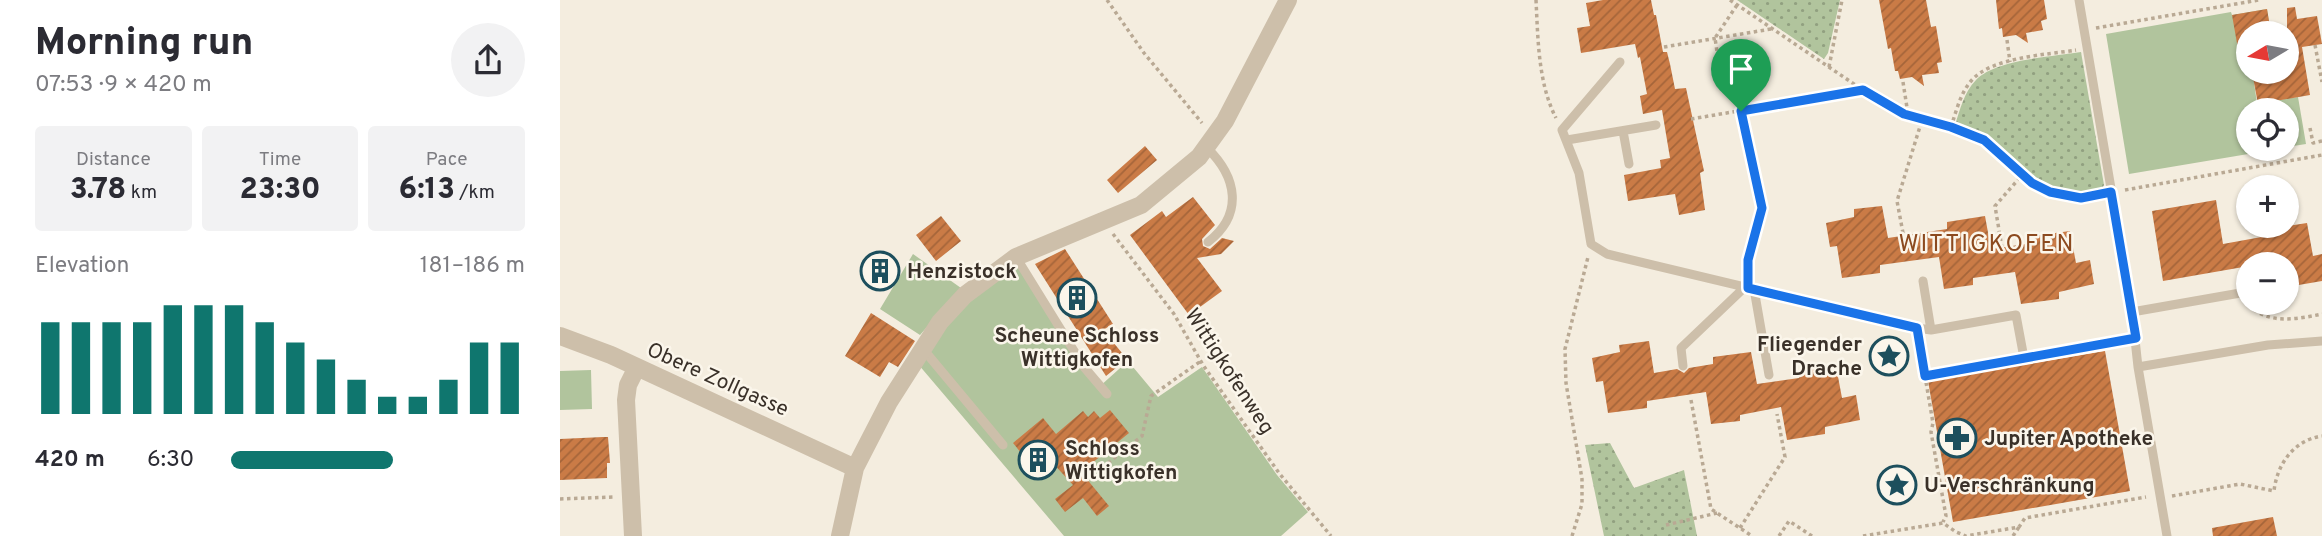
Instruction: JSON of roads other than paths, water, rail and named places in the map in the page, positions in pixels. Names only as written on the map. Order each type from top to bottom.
[{"type":"street","points":[[840,536],[855,468],[889,402],[940,321],[965,295],[1016,257],[1141,205],[1178,176],[1211,143],[1288,0]]},
{"type":"street","name":"Obere Zollgasse","points":[[560,336],[637,367],[855,468]]},
{"type":"street","points":[[633,536],[626,400],[628,385],[637,367]]},
{"type":"lane","points":[[2079,0],[2167,536]]},
{"type":"lane","points":[[1620,62],[1562,130],[1579,173],[1591,244],[1607,254],[1917,328],[1931,330],[2016,315],[2024,358],[2136,338]]},
{"type":"lane","points":[[1567,140],[1656,125]]},
{"type":"lane","points":[[1623,131],[1629,164]]},
{"type":"lane","points":[[1208,242],[1225,226],[1233,198],[1225,169],[1211,143]]},
{"type":"lane","points":[[1016,257],[1084,367],[1107,394]]},
{"type":"lane","points":[[1923,281],[1931,330]]},
{"type":"lane","points":[[1684,366],[1681,348],[1749,288]]},
{"type":"lane","points":[[1749,288],[1769,375]]},
{"type":"lane","points":[[2132,312],[2236,294]]},
{"type":"lane","points":[[2138,367],[2268,345],[2322,341]]},
{"type":"lane","points":[[922,348],[1003,445]]},
{"type":"place","name":"Henzistock","points":[[880,271]]},
{"type":"place","name":"Scheune Schloss Wittigkofen","points":[[1077,298]]},
{"type":"place","name":"Fliegender Drache","points":[[1889,356]]},
{"type":"place","name":"Jupiter Apotheke","points":[[1957,438]]},
{"type":"place","name":"Schloss Wittigkofen","points":[[1038,460]]},
{"type":"place","name":"U-Verschränkung","points":[[1897,485]]},
{"type":"district","name":"WITTIGKOFEN","points":[[1987,243]]}]
